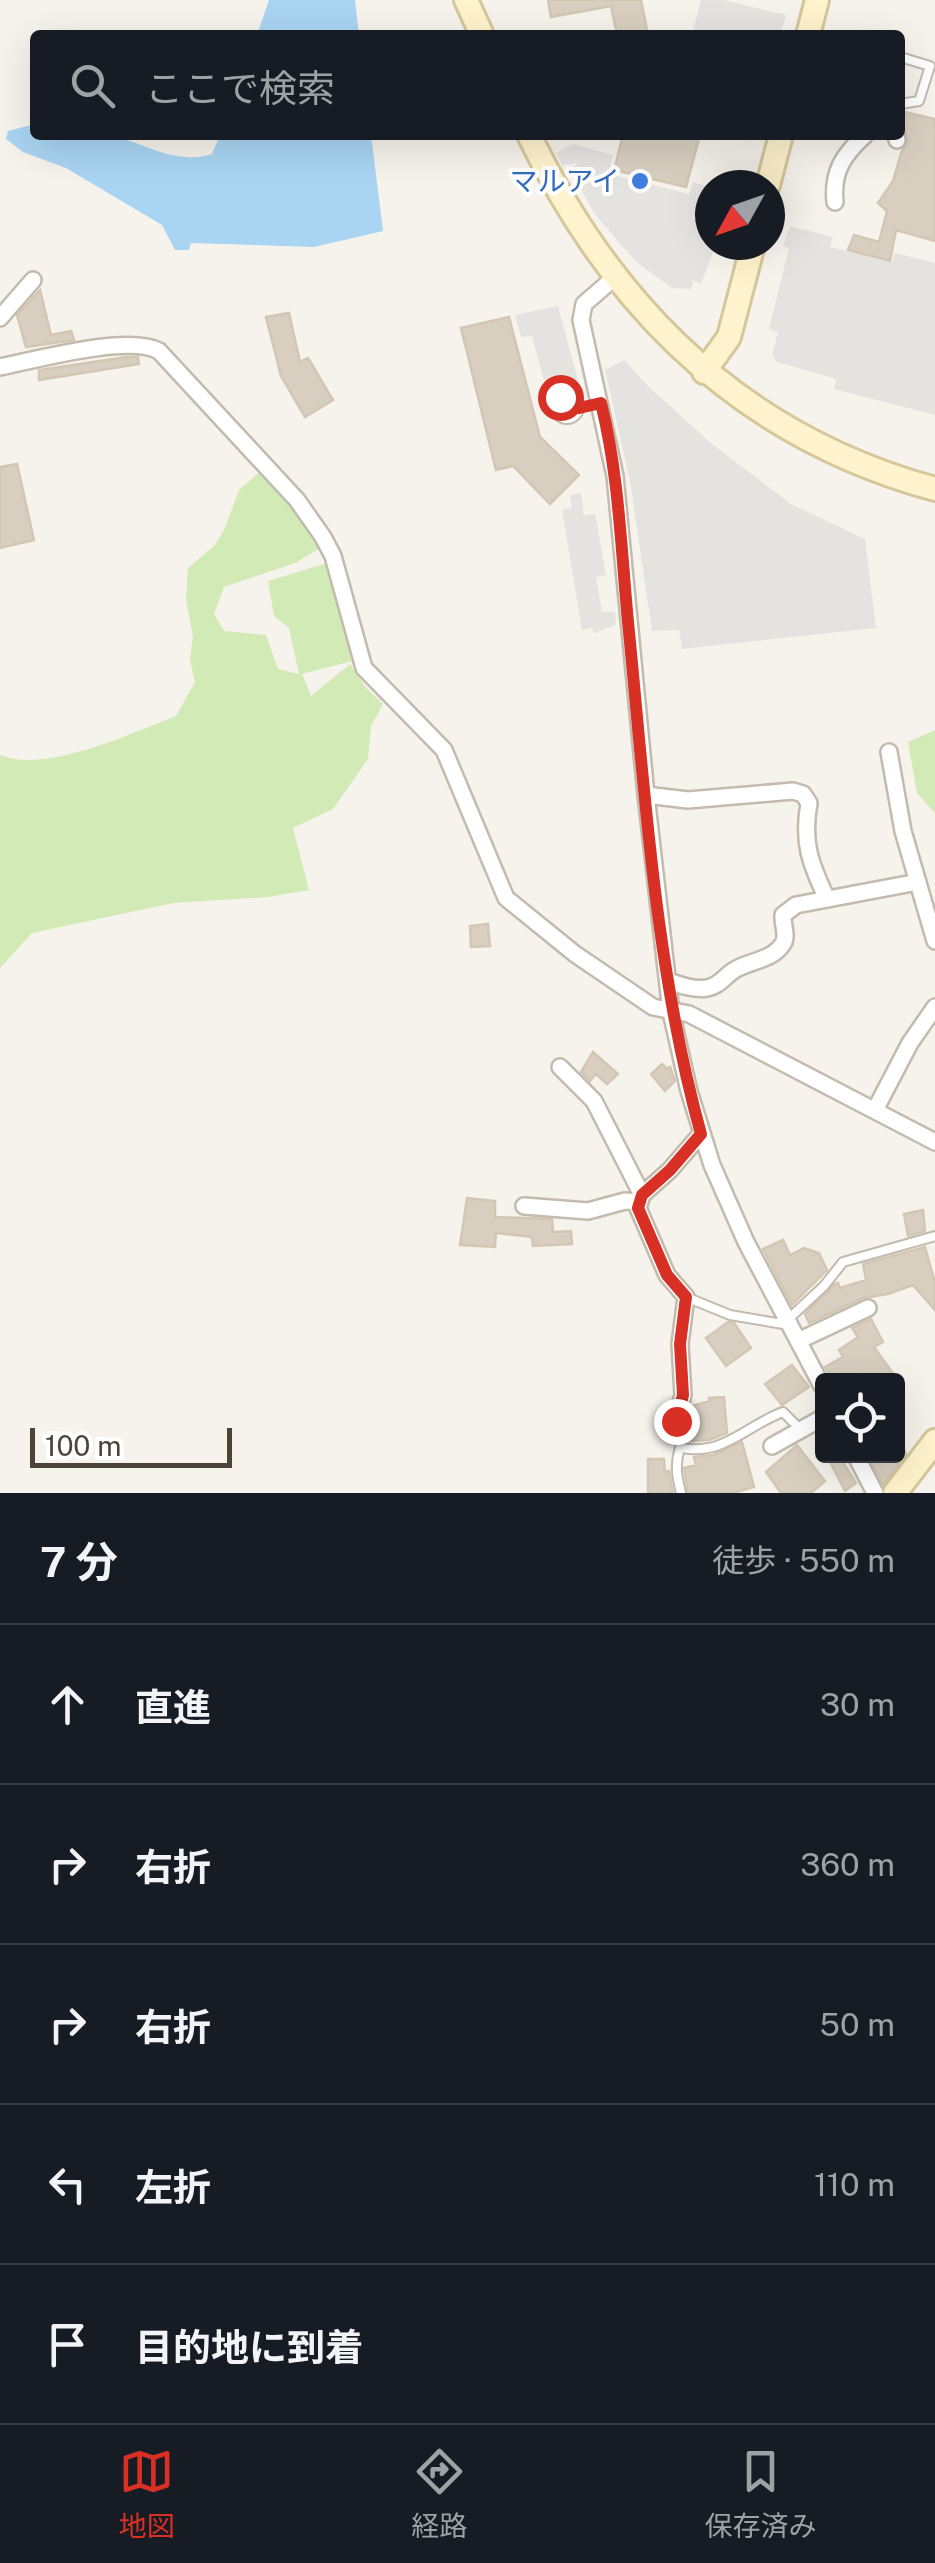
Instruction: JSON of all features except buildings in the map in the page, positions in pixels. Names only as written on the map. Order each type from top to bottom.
[{"type":"street","points":[[466,0],[480,30]]},
{"type":"street","points":[[809,30],[816,0]]},
{"type":"street","points":[[533,140],[576,221],[614,278],[704,372],[799,435],[864,466],[935,489]]},
{"type":"street","points":[[772,170],[781,140]]},
{"type":"street","points":[[835,202],[834,183],[841,160],[859,140]]},
{"type":"street","points":[[704,372],[728,337],[749,260]]},
{"type":"street","points":[[614,278],[584,304],[581,320],[615,476],[672,1012],[701,1134],[746,1242],[815,1373]]},
{"type":"street","points":[[0,318],[32,280]]},
{"type":"street","points":[[1,364],[127,343],[149,345],[180,371],[297,500],[323,536],[333,556],[364,668],[444,750],[506,898],[653,1007],[689,1014],[935,1142]]},
{"type":"street","points":[[889,752],[901,772],[903,831],[935,942]]},
{"type":"street","points":[[646,795],[688,800],[793,791],[804,794],[809,803],[804,821],[810,861],[827,900]]},
{"type":"street","points":[[668,980],[704,989],[718,984],[737,968],[784,944],[783,915],[789,909],[918,882]]},
{"type":"street","points":[[874,1110],[935,1008]]},
{"type":"street","points":[[560,1066],[594,1101],[641,1198]]},
{"type":"street","points":[[676,1421],[683,1395],[680,1344],[686,1297],[667,1275],[638,1208],[641,1198],[701,1134]]},
{"type":"street","points":[[524,1206],[588,1211],[641,1198]]},
{"type":"street","points":[[798,1341],[868,1308]]},
{"type":"street","points":[[772,1446],[815,1423]]},
{"type":"street","points":[[896,1493],[935,1441]]},
{"type":"street","points":[[860,1463],[875,1493]]},
{"type":"lane","points":[[905,58],[930,66],[920,101],[905,103]]},
{"type":"lane","points":[[578,404],[563,392],[555,405],[558,414],[570,418],[578,404],[600,398]]},
{"type":"lane","points":[[686,1297],[730,1315],[783,1324],[824,1286],[843,1262],[935,1236]]},
{"type":"lane","points":[[682,1448],[727,1444],[782,1412],[802,1431]]},
{"type":"lane","points":[[676,1421],[682,1448],[676,1465],[681,1493]]},
{"type":"green space","points":[[262,470],[322,547],[295,563],[224,587],[214,614],[224,631],[266,635],[278,669],[299,674],[289,628],[274,616],[268,581],[327,563],[352,661],[302,674],[311,696],[350,664],[383,704],[371,726],[368,759],[333,809],[293,828],[309,890],[268,897],[173,903],[32,933],[0,968],[0,755],[41,759],[64,755],[176,716],[195,682],[186,599],[188,568],[215,545],[239,490]]},
{"type":"green space","points":[[935,730],[935,813],[917,793],[908,742]]},
{"type":"shaded area","points":[[701,0],[724,0],[786,15],[782,30],[693,30]]},
{"type":"shaded area","points":[[573,144],[613,155],[609,174],[689,194],[695,183],[695,260],[710,260],[701,284],[693,280],[691,289],[672,288],[635,261],[594,213],[570,169],[578,163],[562,165],[556,153]]},
{"type":"shaded area","points":[[790,226],[833,237],[830,247],[892,263],[895,253],[935,263],[935,415],[834,389],[836,379],[777,362],[772,355],[778,332],[769,329],[789,248],[785,240]]},
{"type":"shaded area","points":[[558,306],[579,384],[547,392],[532,336],[521,337],[515,315]]},
{"type":"shaded area","points":[[624,360],[712,444],[791,504],[865,539],[876,628],[682,649],[679,630],[652,631],[630,481],[605,370]]},
{"type":"shaded area","points":[[581,493],[584,515],[595,514],[606,575],[596,577],[602,612],[615,612],[616,625],[594,633],[592,628],[582,630],[562,510],[572,508],[570,495]]},
{"type":"water","points":[[269,0],[355,0],[358,30],[259,30]]},
{"type":"water","points":[[30,125],[30,140],[126,140],[186,157],[212,154],[218,140],[372,140],[383,231],[314,247],[191,243],[189,250],[175,250],[162,225],[66,168],[23,152],[6,139],[8,131]]},
{"type":"place","name":"マルアイ","points":[[640,181]]},
{"type":"route","points":[[560,397],[573,397],[579,408],[601,403],[605,418],[615,476],[672,1012],[701,1134],[642,1195],[638,1208],[667,1275],[686,1297],[680,1344],[683,1395],[676,1421]]}]
